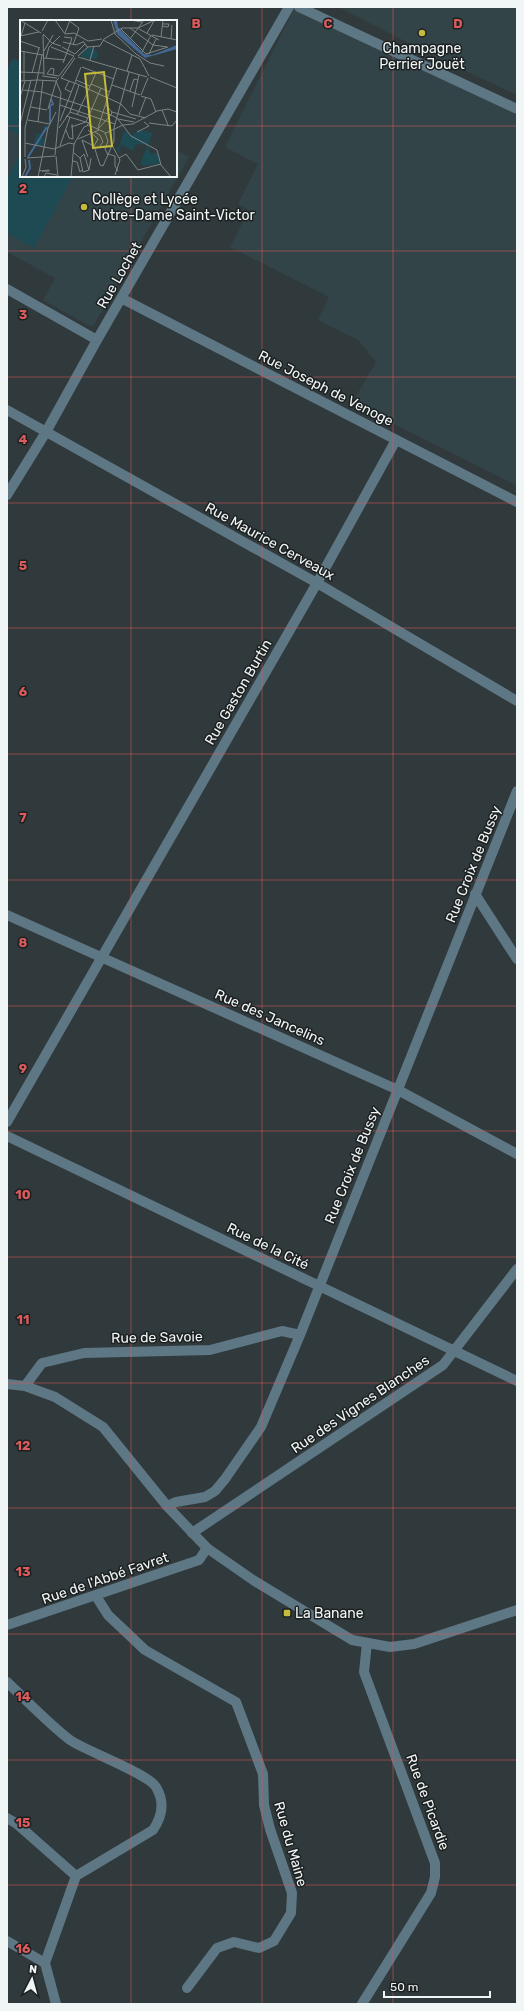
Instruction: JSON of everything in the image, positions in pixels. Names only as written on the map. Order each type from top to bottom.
[{"type":"street","name":"Rue Lochet","points":[[7,495],[46,432],[121,298],[289,7]]},
{"type":"street","points":[[299,7],[517,109]]},
{"type":"street","points":[[7,289],[97,340]]},
{"type":"street","name":"Rue Joseph de Venoge","points":[[121,298],[517,502]]},
{"type":"street","name":"Rue Maurice Cerveaux","points":[[7,410],[317,583],[517,701]]},
{"type":"street","name":"Rue Gaston Burtin","points":[[7,1122],[317,583],[396,440]]},
{"type":"street","name":"Rue Croix de Bussy","points":[[167,1506],[176,1502],[205,1497],[215,1491],[261,1427],[300,1335],[318,1286],[517,791]]},
{"type":"street","points":[[475,894],[517,959]]},
{"type":"street","name":"Rue des Jancelins","points":[[7,915],[398,1090],[517,1154]]},
{"type":"street","name":"Rue de la Cité","points":[[7,1136],[517,1381]]},
{"type":"street","name":"Rue des Vignes Blanches","points":[[192,1533],[443,1365],[455,1352],[517,1269]]},
{"type":"street","name":"Rue de Savoie","points":[[25,1386],[42,1363],[84,1353],[210,1350],[282,1331],[300,1335]]},
{"type":"street","points":[[7,1384],[25,1386],[55,1397],[103,1427],[167,1506],[207,1548],[253,1580],[352,1640],[390,1647],[414,1644],[517,1610]]},
{"type":"street","name":"Rue de l'Abbé Favret","points":[[7,1625],[199,1560],[207,1548]]},
{"type":"street","name":"Rue du Maine","points":[[96,1596],[108,1615],[145,1650],[236,1702],[263,1774],[265,1811],[292,1894],[291,1913],[274,1942],[259,1948],[234,1942],[217,1948],[187,1988]]},
{"type":"street","name":"Rue de Picardie","points":[[362,2004],[431,1893],[435,1877],[435,1863],[364,1672],[367,1643]]},
{"type":"street","points":[[7,1682],[71,1740],[141,1776],[156,1786],[162,1802],[160,1819],[153,1830],[76,1876],[45,1963],[56,2004]]},
{"type":"street","points":[[7,1818],[17,1824],[76,1876]]},
{"type":"street","points":[[7,1941],[45,1963]]},
{"type":"shaded area","points":[[295,7],[517,115],[517,486],[352,403],[376,362],[358,340],[318,320],[329,297],[230,247],[249,210],[238,204],[258,164],[225,147]]},
{"type":"shaded area","points":[[338,7],[517,7],[517,95],[442,60]]},
{"type":"shaded area","name":"Collège et Lycée Notre-Dame Saint-Victor","points":[[13,58],[20,62],[20,177],[177,177],[177,151],[189,157],[94,325],[89,326],[43,300],[55,278],[7,252],[7,69]]},
{"type":"shaded area","points":[[13,58],[20,62],[20,135],[7,128],[7,69]]},
{"type":"shaded area","points":[[20,155],[20,177],[72,177],[34,248],[7,233],[7,178]]},
{"type":"place","name":"Champagne Perrier Jouët","points":[[422,33]]},
{"type":"place","name":"Collège et Lycée Notre-Dame Saint-Victor","points":[[84,207]]},
{"type":"place","name":"La Banane","points":[[287,1613]]}]
